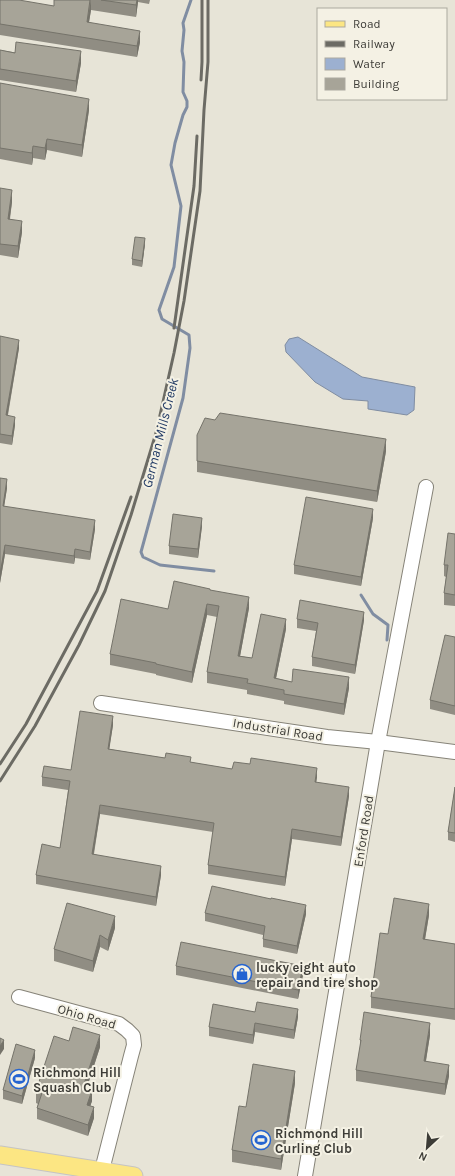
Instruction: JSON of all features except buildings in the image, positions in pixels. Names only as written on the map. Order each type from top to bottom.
[{"type":"main road","points":[[0,1155],[134,1176]]},
{"type":"street","name":"Enford Road","points":[[305,1176],[378,742],[426,487]]},
{"type":"street","name":"Industrial Road","points":[[101,702],[328,737],[455,752]]},
{"type":"street","name":"Ohio Road","points":[[19,997],[119,1024],[133,1036],[134,1045],[102,1170]]},
{"type":"water","points":[[298,337],[362,377],[415,387],[414,410],[407,415],[368,409],[368,401],[343,399],[315,382],[286,352],[285,345],[289,339]]},
{"type":"waterway","name":"German Mills Creek","points":[[191,0],[183,23],[183,92],[187,101],[187,107],[183,115],[175,143],[171,165],[181,206],[174,267],[159,310],[162,319],[189,335],[190,348],[183,398],[141,552],[143,557],[160,565],[214,571]]},
{"type":"waterway","name":"German Mills Creek","points":[[361,595],[373,614],[388,625],[387,640]]},
{"type":"railway","points":[[201,80],[202,0]]},
{"type":"railway","points":[[0,781],[35,726],[79,645],[105,591],[131,515],[156,433],[184,301],[200,191],[208,62],[208,0]]},
{"type":"railway","points":[[174,328],[194,186],[197,136]]},
{"type":"railway","points":[[0,764],[26,724],[97,591],[131,497]]},
{"type":"place","name":"lucky eight auto repair and tire shop","points":[[242,974]]},
{"type":"place","name":"Richmond Hill Squash Club","points":[[19,1079]]},
{"type":"place","name":"Richmond Hill Curling Club","points":[[261,1140]]}]
